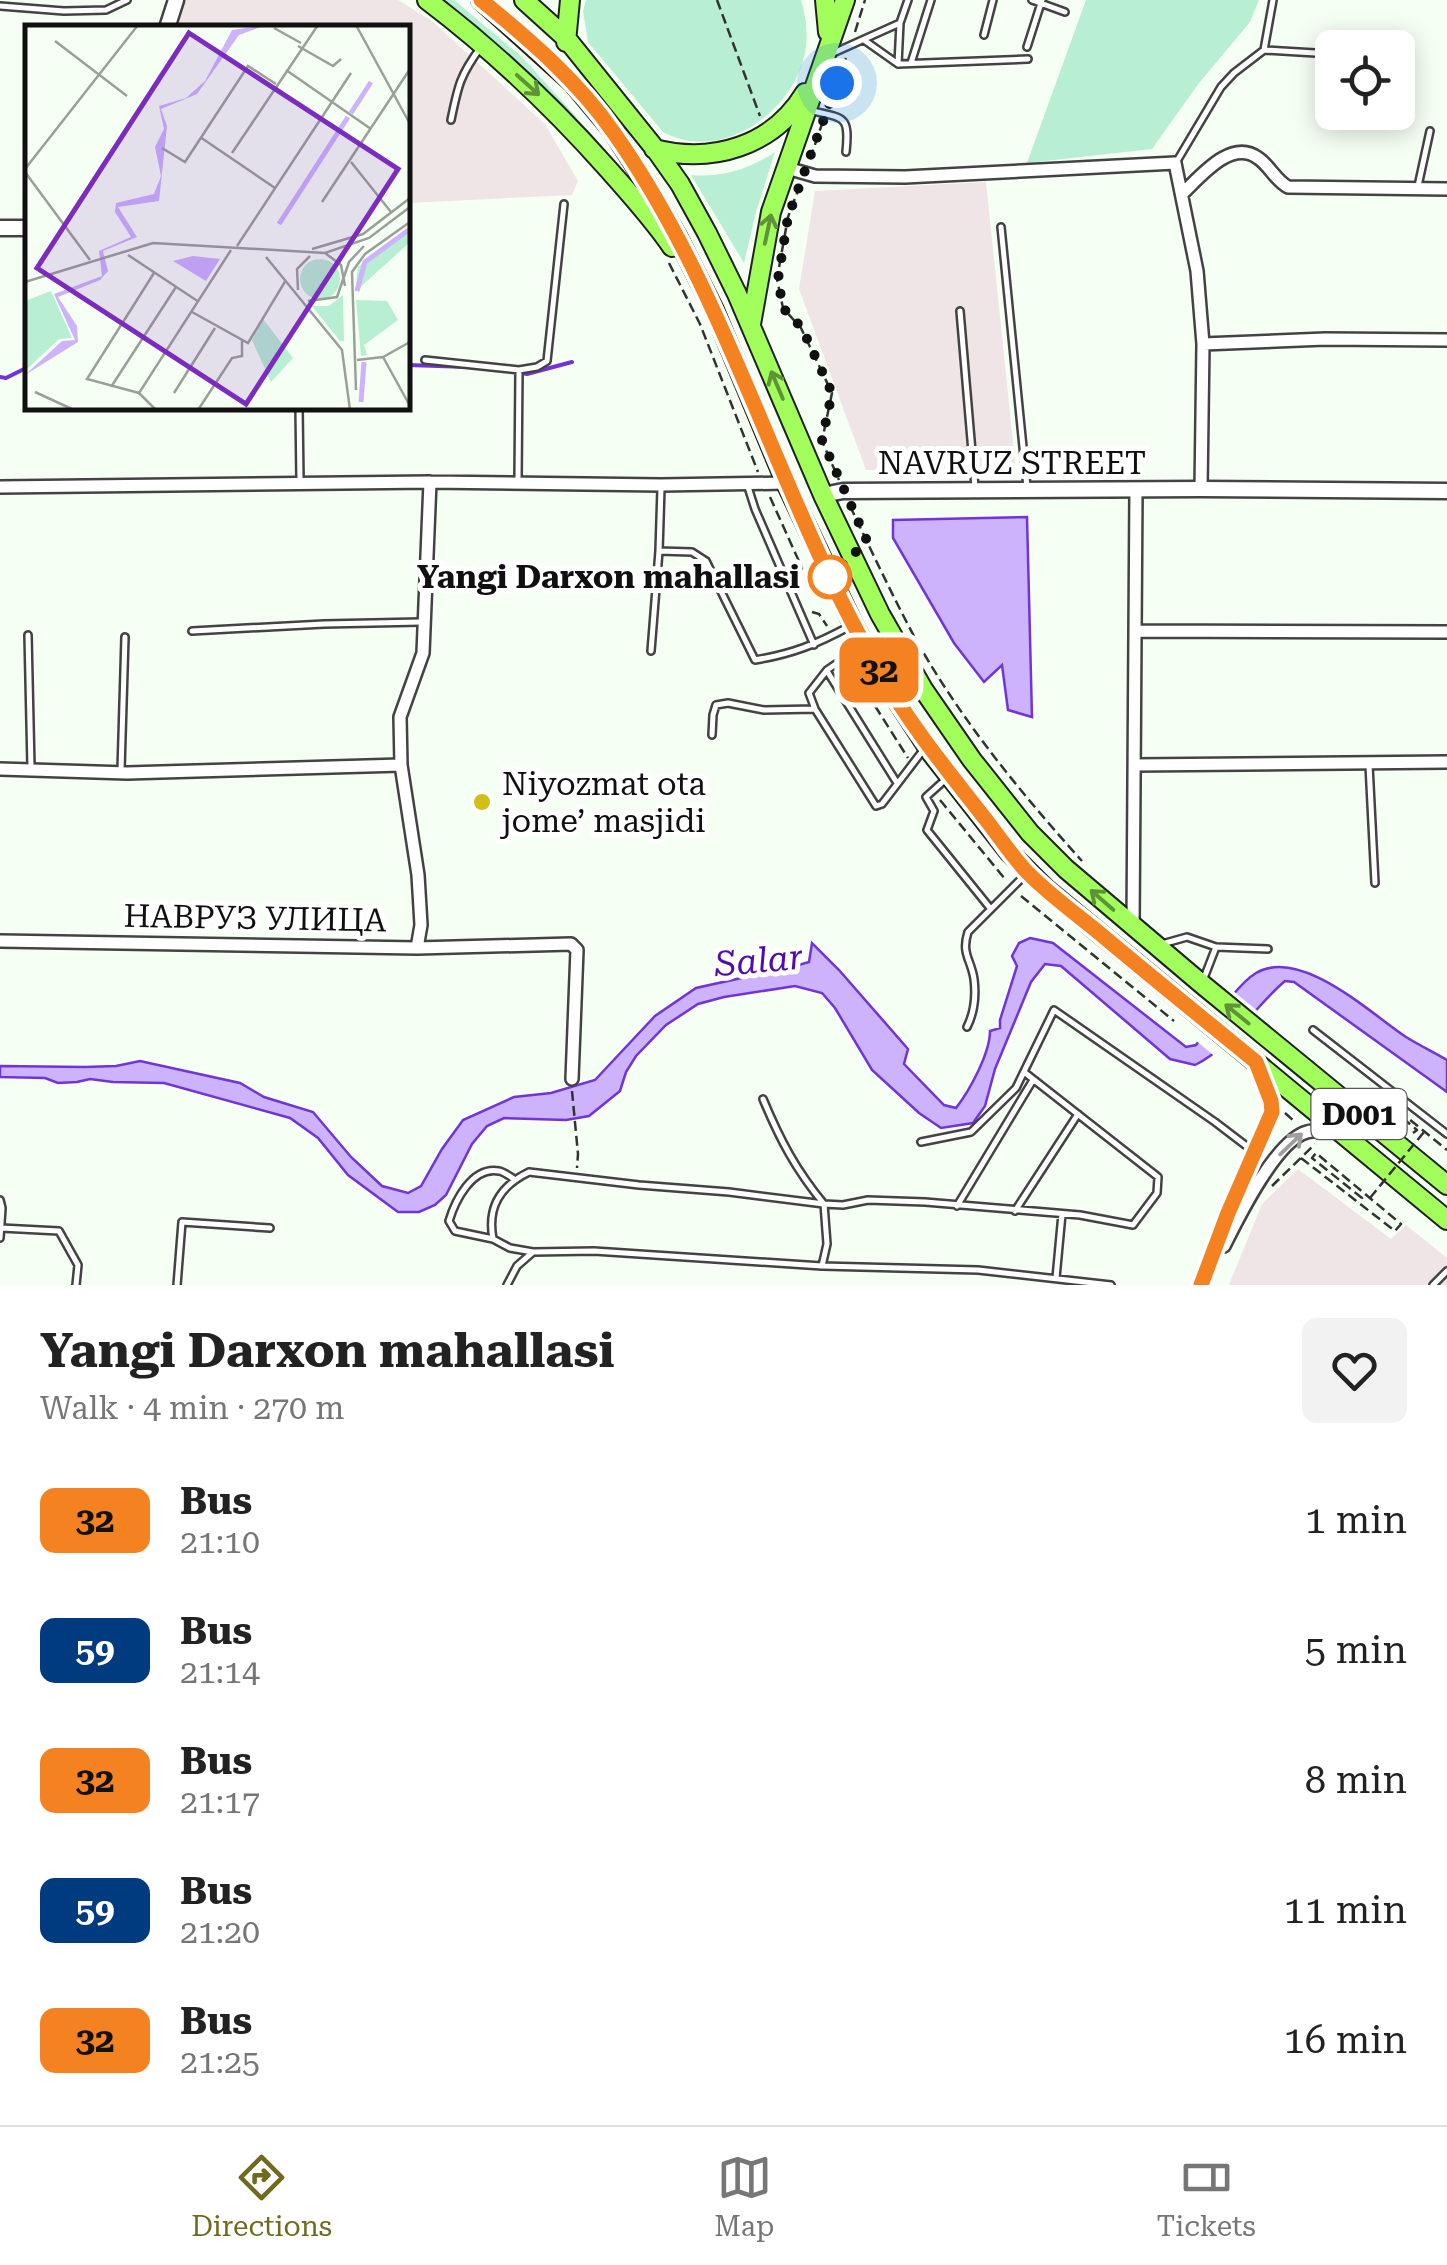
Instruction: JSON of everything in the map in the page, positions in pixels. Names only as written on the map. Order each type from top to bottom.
[{"type":"highway","points":[[426,0],[537,94],[620,182],[662,233],[714,310]]},
{"type":"highway","points":[[481,0],[572,82],[613,131],[670,224],[714,310],[786,483],[853,624],[927,746],[1027,872],[1256,1062]]},
{"type":"highway","points":[[524,0],[566,38],[680,184],[708,233],[880,614],[922,689],[1030,833],[1066,869],[1203,985]]},
{"type":"highway","points":[[570,0],[566,38],[572,82]]},
{"type":"highway","points":[[613,131],[656,150],[690,156],[740,147],[767,134],[796,106],[824,57],[828,25],[825,0]]},
{"type":"highway","points":[[750,325],[771,212],[796,171],[806,110],[845,0]]},
{"type":"highway","points":[[1046,889],[1066,869]]},
{"type":"highway","name":"D001","points":[[1203,985],[1446,1183]]},
{"type":"highway","name":"D001","points":[[1256,1062],[1447,1220]]},
{"type":"street","points":[[168,25],[176,0]]},
{"type":"street","points":[[1182,194],[1219,159],[1249,152],[1288,187],[1447,189]]},
{"type":"street","points":[[796,171],[815,176],[905,177],[1175,164],[1197,271],[1204,344],[1201,489]]},
{"type":"street","points":[[1204,344],[1325,339],[1447,340]]},
{"type":"street","points":[[417,948],[421,925],[418,875],[401,765],[400,717],[423,653],[430,482]]},
{"type":"street","points":[[0,487],[786,483]]},
{"type":"street","points":[[1133,927],[1136,489]]},
{"type":"street","name":"NAVRUZ STREET","points":[[823,495],[843,491],[975,490],[1447,491]]},
{"type":"street","points":[[1136,630],[1447,632]]},
{"type":"street","points":[[1135,766],[1447,762]]},
{"type":"street","points":[[0,769],[121,773],[401,765]]},
{"type":"street","name":"НАВРУЗ УЛИЦА","points":[[0,942],[417,948],[571,944],[577,950],[572,1082]]},
{"type":"street","points":[[1202,1285],[1272,1112],[1256,1062]]},
{"type":"street","points":[[1202,1285],[1255,1185],[1290,1142],[1304,1132],[1339,1132]]},
{"type":"lane","points":[[0,6],[106,10],[127,0]]},
{"type":"lane","points":[[898,64],[900,23],[908,0]]},
{"type":"lane","points":[[911,63],[931,0]]},
{"type":"lane","points":[[984,35],[993,0]]},
{"type":"lane","points":[[1032,0],[1065,12]]},
{"type":"lane","points":[[1264,50],[1273,0]]},
{"type":"lane","points":[[1027,47],[1042,2]]},
{"type":"lane","points":[[824,57],[900,23]]},
{"type":"lane","points":[[864,40],[898,64],[1028,59]]},
{"type":"lane","points":[[451,120],[458,80],[482,44]]},
{"type":"lane","points":[[1175,164],[1220,87],[1234,73],[1264,50],[1315,53]]},
{"type":"lane","points":[[806,110],[840,117],[846,122],[846,152]]},
{"type":"lane","points":[[1417,189],[1430,131]]},
{"type":"lane","points":[[425,360],[519,370],[547,361],[564,204]]},
{"type":"lane","points":[[1000,227],[1027,490]]},
{"type":"lane","points":[[960,312],[975,490]]},
{"type":"lane","points":[[518,483],[519,370]]},
{"type":"lane","points":[[299,410],[300,484]]},
{"type":"lane","points":[[747,484],[814,645]]},
{"type":"lane","points":[[651,650],[661,485]]},
{"type":"lane","points":[[659,551],[692,552],[706,561],[755,660],[814,645],[853,624]]},
{"type":"lane","points":[[192,631],[424,622]]},
{"type":"lane","points":[[28,634],[30,770]]},
{"type":"lane","points":[[121,773],[124,637]]},
{"type":"lane","points":[[864,644],[827,670],[809,693],[876,806],[882,804],[927,746]]},
{"type":"lane","points":[[827,670],[897,782]]},
{"type":"lane","points":[[712,735],[716,705],[728,703],[764,710],[815,709]]},
{"type":"lane","points":[[1369,762],[1374,883]]},
{"type":"lane","points":[[950,776],[926,797],[934,810],[928,830],[990,908]]},
{"type":"lane","points":[[967,1027],[974,1014],[974,978],[964,943],[968,932],[1027,872]]},
{"type":"lane","points":[[1156,946],[1187,937],[1216,947],[1268,949]]},
{"type":"lane","points":[[1203,985],[1216,947]]},
{"type":"lane","points":[[920,1142],[972,1132],[1016,1088],[1054,1010],[1255,1153]]},
{"type":"lane","points":[[1314,1030],[1447,1134]]},
{"type":"lane","points":[[493,1239],[489,1218],[502,1192],[514,1179],[529,1172],[824,1204],[868,1200],[957,1206],[1062,1214],[1133,1225],[1157,1194],[1158,1177],[1024,1072]]},
{"type":"lane","points":[[957,1206],[1033,1080]]},
{"type":"lane","points":[[763,1099],[782,1145],[801,1177],[824,1204],[827,1244],[822,1266]]},
{"type":"lane","points":[[1015,1211],[1078,1114]]},
{"type":"lane","points":[[514,1179],[500,1170],[471,1180],[454,1204],[448,1221],[455,1232],[533,1252],[594,1251],[822,1266],[978,1270],[1110,1285]]},
{"type":"lane","points":[[0,1200],[0,1238]]},
{"type":"lane","points":[[1056,1278],[1062,1214]]},
{"type":"lane","points":[[177,1285],[182,1222],[270,1228]]},
{"type":"lane","points":[[1,1228],[59,1231],[78,1265],[76,1285]]},
{"type":"lane","points":[[507,1285],[517,1266],[533,1252]]},
{"type":"lane","points":[[1433,1285],[1447,1271]]},
{"type":"path","points":[[718,0],[767,134]]},
{"type":"path","points":[[865,0],[826,114],[796,171],[778,279],[783,308],[802,328],[832,393],[822,440],[917,640],[1009,777],[1091,871]]},
{"type":"path","points":[[572,1082],[576,1177]]},
{"type":"path","points":[[1414,1133],[1416,1130],[1368,1090],[1371,1087],[1447,1150]]},
{"type":"path","points":[[1283,1112],[1295,1122]]},
{"type":"path","points":[[1370,1198],[1424,1132]]},
{"type":"path","points":[[1268,1190],[1316,1145],[1313,1141]]},
{"type":"path","points":[[1301,1158],[1395,1231],[1401,1224],[1316,1153],[1312,1158],[1362,1198],[1358,1202]]},
{"type":"shaded area","points":[[179,0],[398,0],[432,21],[545,124],[578,181],[572,195],[410,203],[410,25],[171,25]]},
{"type":"shaded area","points":[[986,182],[1016,471],[866,470],[799,289],[815,191]]},
{"type":"shaded area","points":[[1027,517],[1032,717],[1008,710],[1002,665],[984,682],[954,643],[893,538],[893,520]]},
{"type":"shaded area","name":"Salar","points":[[1030,938],[1053,943],[1186,1047],[1196,1045],[1232,996],[1256,973],[1274,967],[1314,975],[1447,1060],[1447,1092],[1294,982],[1285,981],[1231,1038],[1195,1065],[1170,1059],[1061,966],[1045,964],[1031,982],[995,1069],[985,1106],[973,1123],[941,1128],[872,1070],[822,993],[795,986],[698,1004],[666,1025],[636,1056],[620,1091],[589,1116],[566,1120],[504,1118],[487,1126],[472,1144],[446,1195],[419,1212],[398,1212],[348,1175],[318,1138],[290,1118],[164,1083],[90,1079],[58,1083],[45,1078],[0,1077],[0,1066],[116,1066],[140,1061],[240,1083],[264,1097],[313,1112],[382,1186],[408,1193],[421,1186],[463,1120],[514,1097],[551,1093],[595,1080],[655,1016],[696,988],[741,978],[751,969],[778,974],[809,962],[812,943],[908,1049],[904,1064],[944,1105],[956,1108],[978,1071],[990,1031],[1000,1028],[1017,966],[1012,956],[1019,943]]},
{"type":"shaded area","points":[[1298,1169],[1391,1239],[1406,1225],[1447,1258],[1447,1285],[1229,1285],[1262,1204]]},
{"type":"green space","points":[[443,0],[454,0],[522,57],[620,171],[532,75]]},
{"type":"green space","points":[[586,0],[801,0],[806,30],[803,61],[782,100],[747,129],[706,142],[684,140],[663,132],[588,42],[583,11]]},
{"type":"green space","points":[[1086,0],[1259,0],[1250,22],[1199,83],[1152,149],[1027,163]]},
{"type":"green space","points":[[775,152],[744,263],[691,175],[735,171]]},
{"type":"pier","points":[[1232,990],[1259,1012],[1218,1059],[1194,1039]]},
{"type":"waterway","points":[[517,372],[527,374],[572,362]]},
{"type":"waterway","points":[[410,365],[468,367]]},
{"type":"waterway","points":[[0,377],[25,368]]},
{"type":"bus line","name":"32","points":[[481,0],[572,82],[613,131],[647,184],[714,310],[786,483],[853,624],[932,754],[1027,872],[1256,1062],[1272,1112],[1201,1285]]},
{"type":"place","name":"Yangi Darxon mahallasi","points":[[830,577]]},
{"type":"place","name":"Niyozmat ota jome’ masjidi","points":[[482,802]]},
{"type":"route","points":[[830,577],[867,541],[822,440],[832,393],[802,328],[783,308],[778,279],[788,217],[837,83]]}]
